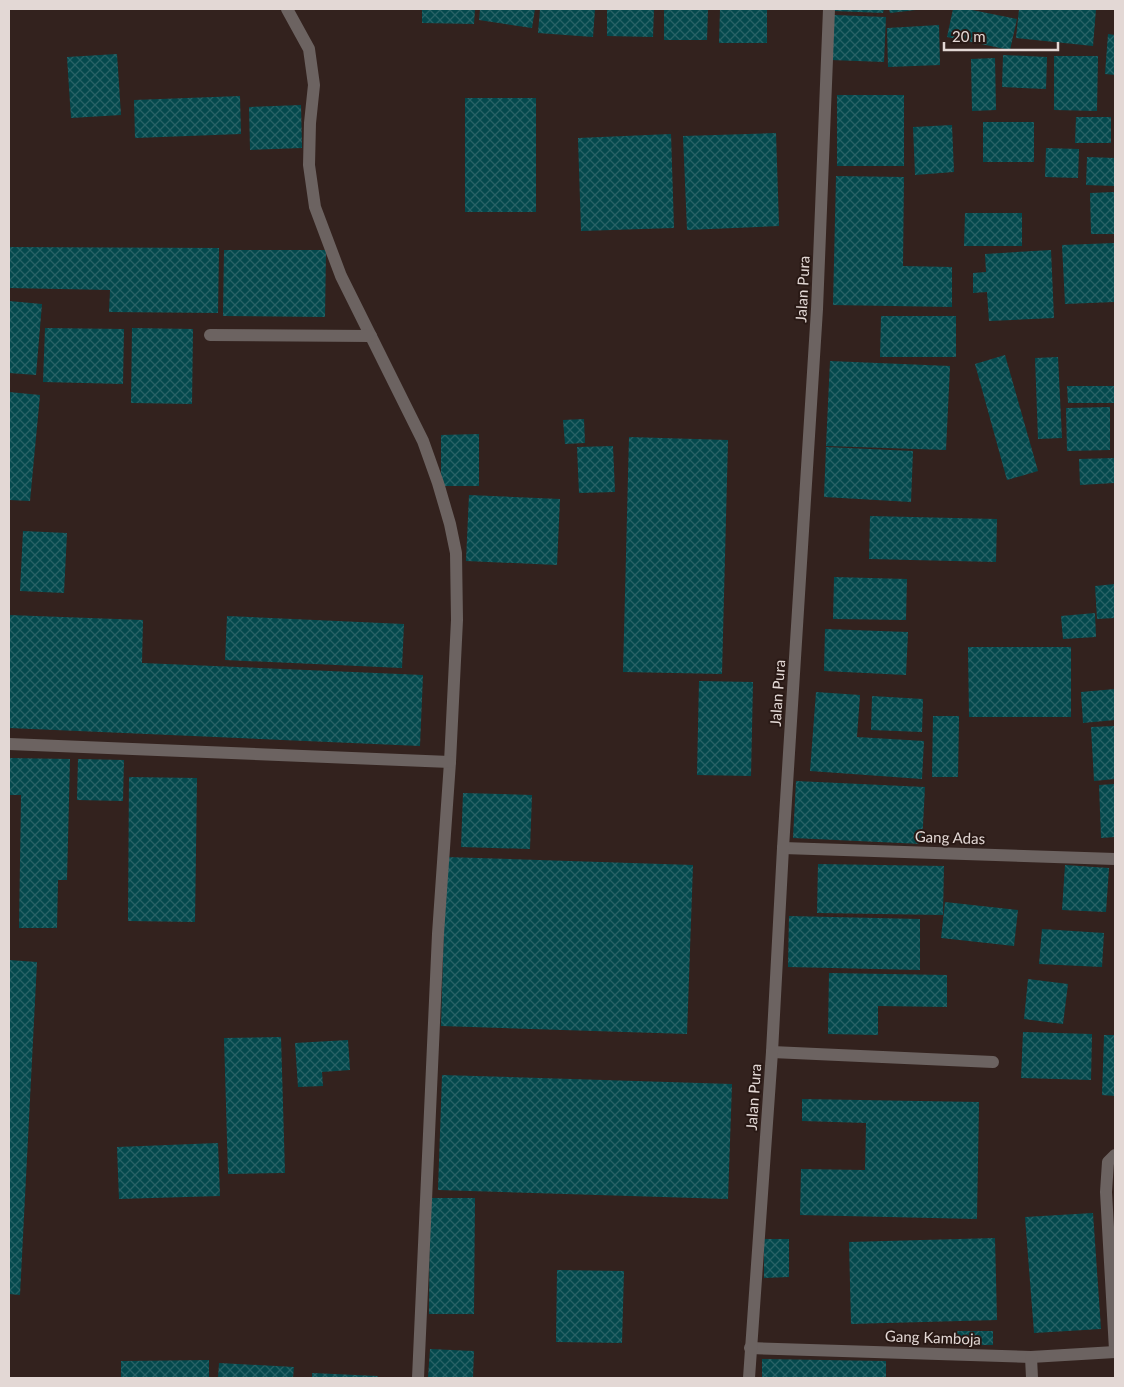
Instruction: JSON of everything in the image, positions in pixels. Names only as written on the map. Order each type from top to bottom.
[{"type":"street","points":[[287,9],[309,49],[314,85],[310,123],[309,165],[315,207],[341,276],[424,441],[445,508],[456,553],[457,620],[450,762],[438,934],[418,1378]]},
{"type":"street","name":"Jalan Pura","points":[[749,1378],[772,1052],[817,309],[829,9]]},
{"type":"street","points":[[210,335],[371,336]]},
{"type":"street","points":[[9,744],[450,762]]},
{"type":"street","name":"Gang Adas","points":[[783,848],[1115,859]]},
{"type":"street","points":[[772,1052],[993,1062]]},
{"type":"street","points":[[1115,1155],[1108,1162],[1106,1192],[1115,1351]]},
{"type":"street","name":"Gang Kamboja","points":[[750,1348],[1031,1357],[1115,1351]]},
{"type":"street","points":[[1031,1357],[1032,1378]]},
{"type":"building","points":[[422,9],[475,9],[474,24],[422,23]]},
{"type":"building","points":[[480,9],[535,9],[532,28],[479,20]]},
{"type":"building","points":[[540,9],[595,9],[593,37],[538,33]]},
{"type":"building","points":[[607,9],[654,9],[653,37],[607,36]]},
{"type":"building","points":[[664,9],[708,9],[707,40],[664,40]]},
{"type":"building","points":[[720,9],[767,9],[767,43],[719,43]]},
{"type":"building","points":[[834,9],[884,9],[883,13],[834,11]]},
{"type":"building","points":[[889,9],[916,9],[916,10],[890,13]]},
{"type":"building","points":[[953,9],[967,9],[1017,19],[1010,50],[947,37]]},
{"type":"building","points":[[1019,9],[1096,9],[1093,46],[1016,38]]},
{"type":"building","points":[[834,15],[886,17],[884,62],[831,60]]},
{"type":"building","points":[[939,25],[940,65],[888,67],[887,28]]},
{"type":"building","points":[[1108,34],[1115,35],[1115,75],[1105,74]]},
{"type":"building","points":[[117,54],[121,115],[71,118],[67,57]]},
{"type":"building","points":[[1003,55],[1047,57],[1046,89],[1002,87]]},
{"type":"building","points":[[1054,56],[1098,56],[1097,111],[1054,110]]},
{"type":"building","points":[[995,58],[996,110],[972,111],[971,59]]},
{"type":"building","points":[[837,95],[904,95],[904,166],[837,166]]},
{"type":"building","points":[[240,96],[241,134],[135,138],[134,100]]},
{"type":"building","points":[[465,98],[536,98],[536,212],[465,212]]},
{"type":"building","points":[[301,105],[302,148],[250,150],[249,107]]},
{"type":"building","points":[[1076,117],[1111,117],[1111,143],[1075,143]]},
{"type":"building","points":[[983,122],[1034,122],[1034,162],[983,162]]},
{"type":"building","points":[[952,125],[954,172],[915,175],[913,127]]},
{"type":"building","points":[[776,133],[779,226],[687,230],[683,136]]},
{"type":"building","points":[[671,134],[674,228],[581,231],[578,138]]},
{"type":"building","points":[[1046,148],[1079,149],[1078,178],[1045,177]]},
{"type":"building","points":[[1087,157],[1115,158],[1115,186],[1086,185]]},
{"type":"building","points":[[836,176],[904,177],[903,266],[952,267],[952,307],[833,305]]},
{"type":"building","points":[[1115,192],[1115,234],[1091,234],[1090,193]]},
{"type":"building","points":[[965,213],[1022,213],[1022,246],[964,246]]},
{"type":"building","points":[[1115,243],[1115,302],[1065,304],[1062,245]]},
{"type":"building","points":[[9,247],[219,248],[218,313],[109,312],[110,290],[9,288]]},
{"type":"building","points":[[224,250],[326,250],[325,317],[223,316]]},
{"type":"building","points":[[1051,250],[1054,318],[989,321],[987,292],[973,293],[973,273],[986,272],[985,254]]},
{"type":"building","points":[[9,301],[42,304],[36,375],[9,373]]},
{"type":"building","points":[[881,316],[956,316],[956,357],[880,357]]},
{"type":"building","points":[[45,328],[124,329],[123,384],[43,382]]},
{"type":"building","points":[[132,328],[193,329],[192,404],[131,403]]},
{"type":"building","points":[[1005,355],[1038,471],[1007,480],[975,364]]},
{"type":"building","points":[[1058,357],[1062,438],[1038,439],[1035,358]]},
{"type":"building","points":[[830,361],[950,366],[946,450],[826,446]]},
{"type":"building","points":[[1067,386],[1115,386],[1115,403],[1068,403]]},
{"type":"building","points":[[9,392],[40,395],[30,501],[9,500]]},
{"type":"building","points":[[1110,407],[1110,450],[1067,451],[1066,408]]},
{"type":"building","points":[[584,419],[585,443],[565,444],[563,420]]},
{"type":"building","points":[[479,434],[479,486],[441,486],[441,435]]},
{"type":"building","points":[[629,437],[728,440],[722,674],[623,672]]},
{"type":"building","points":[[613,446],[615,492],[579,493],[577,447]]},
{"type":"building","points":[[826,447],[913,451],[911,502],[824,497]]},
{"type":"building","points":[[1115,458],[1115,483],[1080,485],[1079,459]]},
{"type":"building","points":[[469,495],[560,499],[557,565],[466,561]]},
{"type":"building","points":[[870,516],[997,519],[996,562],[869,559]]},
{"type":"building","points":[[23,531],[67,533],[64,593],[20,591]]},
{"type":"building","points":[[834,577],[907,579],[906,620],[833,619]]},
{"type":"building","points":[[1115,584],[1115,618],[1097,619],[1095,586]]},
{"type":"building","points":[[1095,613],[1096,637],[1063,639],[1061,616]]},
{"type":"building","points":[[9,615],[143,620],[142,663],[423,675],[420,746],[9,728]]},
{"type":"building","points":[[227,616],[404,624],[402,668],[225,660]]},
{"type":"building","points":[[825,629],[908,632],[906,675],[824,671]]},
{"type":"building","points":[[968,647],[1071,647],[1071,717],[969,717]]},
{"type":"building","points":[[699,681],[753,682],[751,776],[697,775]]},
{"type":"building","points":[[1115,689],[1115,720],[1083,723],[1081,692]]},
{"type":"building","points":[[816,692],[860,695],[857,737],[924,741],[922,779],[810,771]]},
{"type":"building","points":[[872,696],[923,699],[922,732],[871,730]]},
{"type":"building","points":[[933,716],[959,716],[958,777],[932,777]]},
{"type":"building","points":[[1115,726],[1115,779],[1094,781],[1091,727]]},
{"type":"building","points":[[9,758],[70,759],[67,880],[58,880],[57,928],[19,928],[21,795],[9,795]]},
{"type":"building","points":[[78,759],[124,760],[123,801],[77,800]]},
{"type":"building","points":[[129,777],[197,778],[195,922],[128,921]]},
{"type":"building","points":[[796,781],[925,787],[922,844],[793,838]]},
{"type":"building","points":[[1115,784],[1115,837],[1101,838],[1099,785]]},
{"type":"building","points":[[463,793],[532,795],[530,849],[461,847]]},
{"type":"building","points":[[446,857],[693,865],[687,1034],[441,1026]]},
{"type":"building","points":[[818,864],[944,866],[943,915],[817,913]]},
{"type":"building","points":[[1065,865],[1109,868],[1106,912],[1062,910]]},
{"type":"building","points":[[945,902],[1018,910],[1014,946],[941,938]]},
{"type":"building","points":[[789,916],[920,919],[920,970],[788,967]]},
{"type":"building","points":[[1042,929],[1104,933],[1102,967],[1039,964]]},
{"type":"building","points":[[9,960],[37,962],[20,1295],[9,1294]]},
{"type":"building","points":[[829,973],[947,975],[947,1007],[878,1006],[878,1035],[828,1034]]},
{"type":"building","points":[[1028,979],[1068,984],[1063,1024],[1024,1019]]},
{"type":"building","points":[[1023,1032],[1092,1034],[1091,1080],[1021,1078]]},
{"type":"building","points":[[1104,1035],[1115,1035],[1115,1096],[1102,1095]]},
{"type":"building","points":[[281,1037],[285,1173],[228,1174],[224,1038]]},
{"type":"building","points":[[348,1040],[350,1070],[322,1072],[323,1086],[298,1087],[295,1043]]},
{"type":"building","points":[[442,1075],[732,1084],[728,1199],[438,1190]]},
{"type":"building","points":[[802,1099],[979,1102],[977,1219],[800,1215],[801,1169],[865,1170],[866,1123],[802,1121]]},
{"type":"building","points":[[218,1143],[220,1196],[119,1199],[117,1147]]},
{"type":"building","points":[[430,1198],[475,1198],[474,1314],[429,1314]]},
{"type":"building","points":[[1093,1213],[1101,1329],[1034,1333],[1025,1217]]},
{"type":"building","points":[[995,1238],[997,1320],[851,1324],[849,1242]]},
{"type":"building","points":[[764,1239],[789,1239],[789,1277],[764,1278]]},
{"type":"building","points":[[557,1270],[624,1271],[622,1343],[556,1342]]},
{"type":"building","points":[[957,1331],[993,1331],[993,1345],[956,1345]]},
{"type":"building","points":[[430,1349],[474,1351],[473,1378],[428,1378]]},
{"type":"building","points":[[762,1359],[886,1361],[886,1378],[762,1378]]},
{"type":"building","points":[[209,1360],[209,1378],[121,1378],[121,1361]]},
{"type":"building","points":[[219,1363],[294,1367],[293,1378],[218,1378]]},
{"type":"building","points":[[312,1373],[378,1376],[377,1378],[312,1378]]}]
